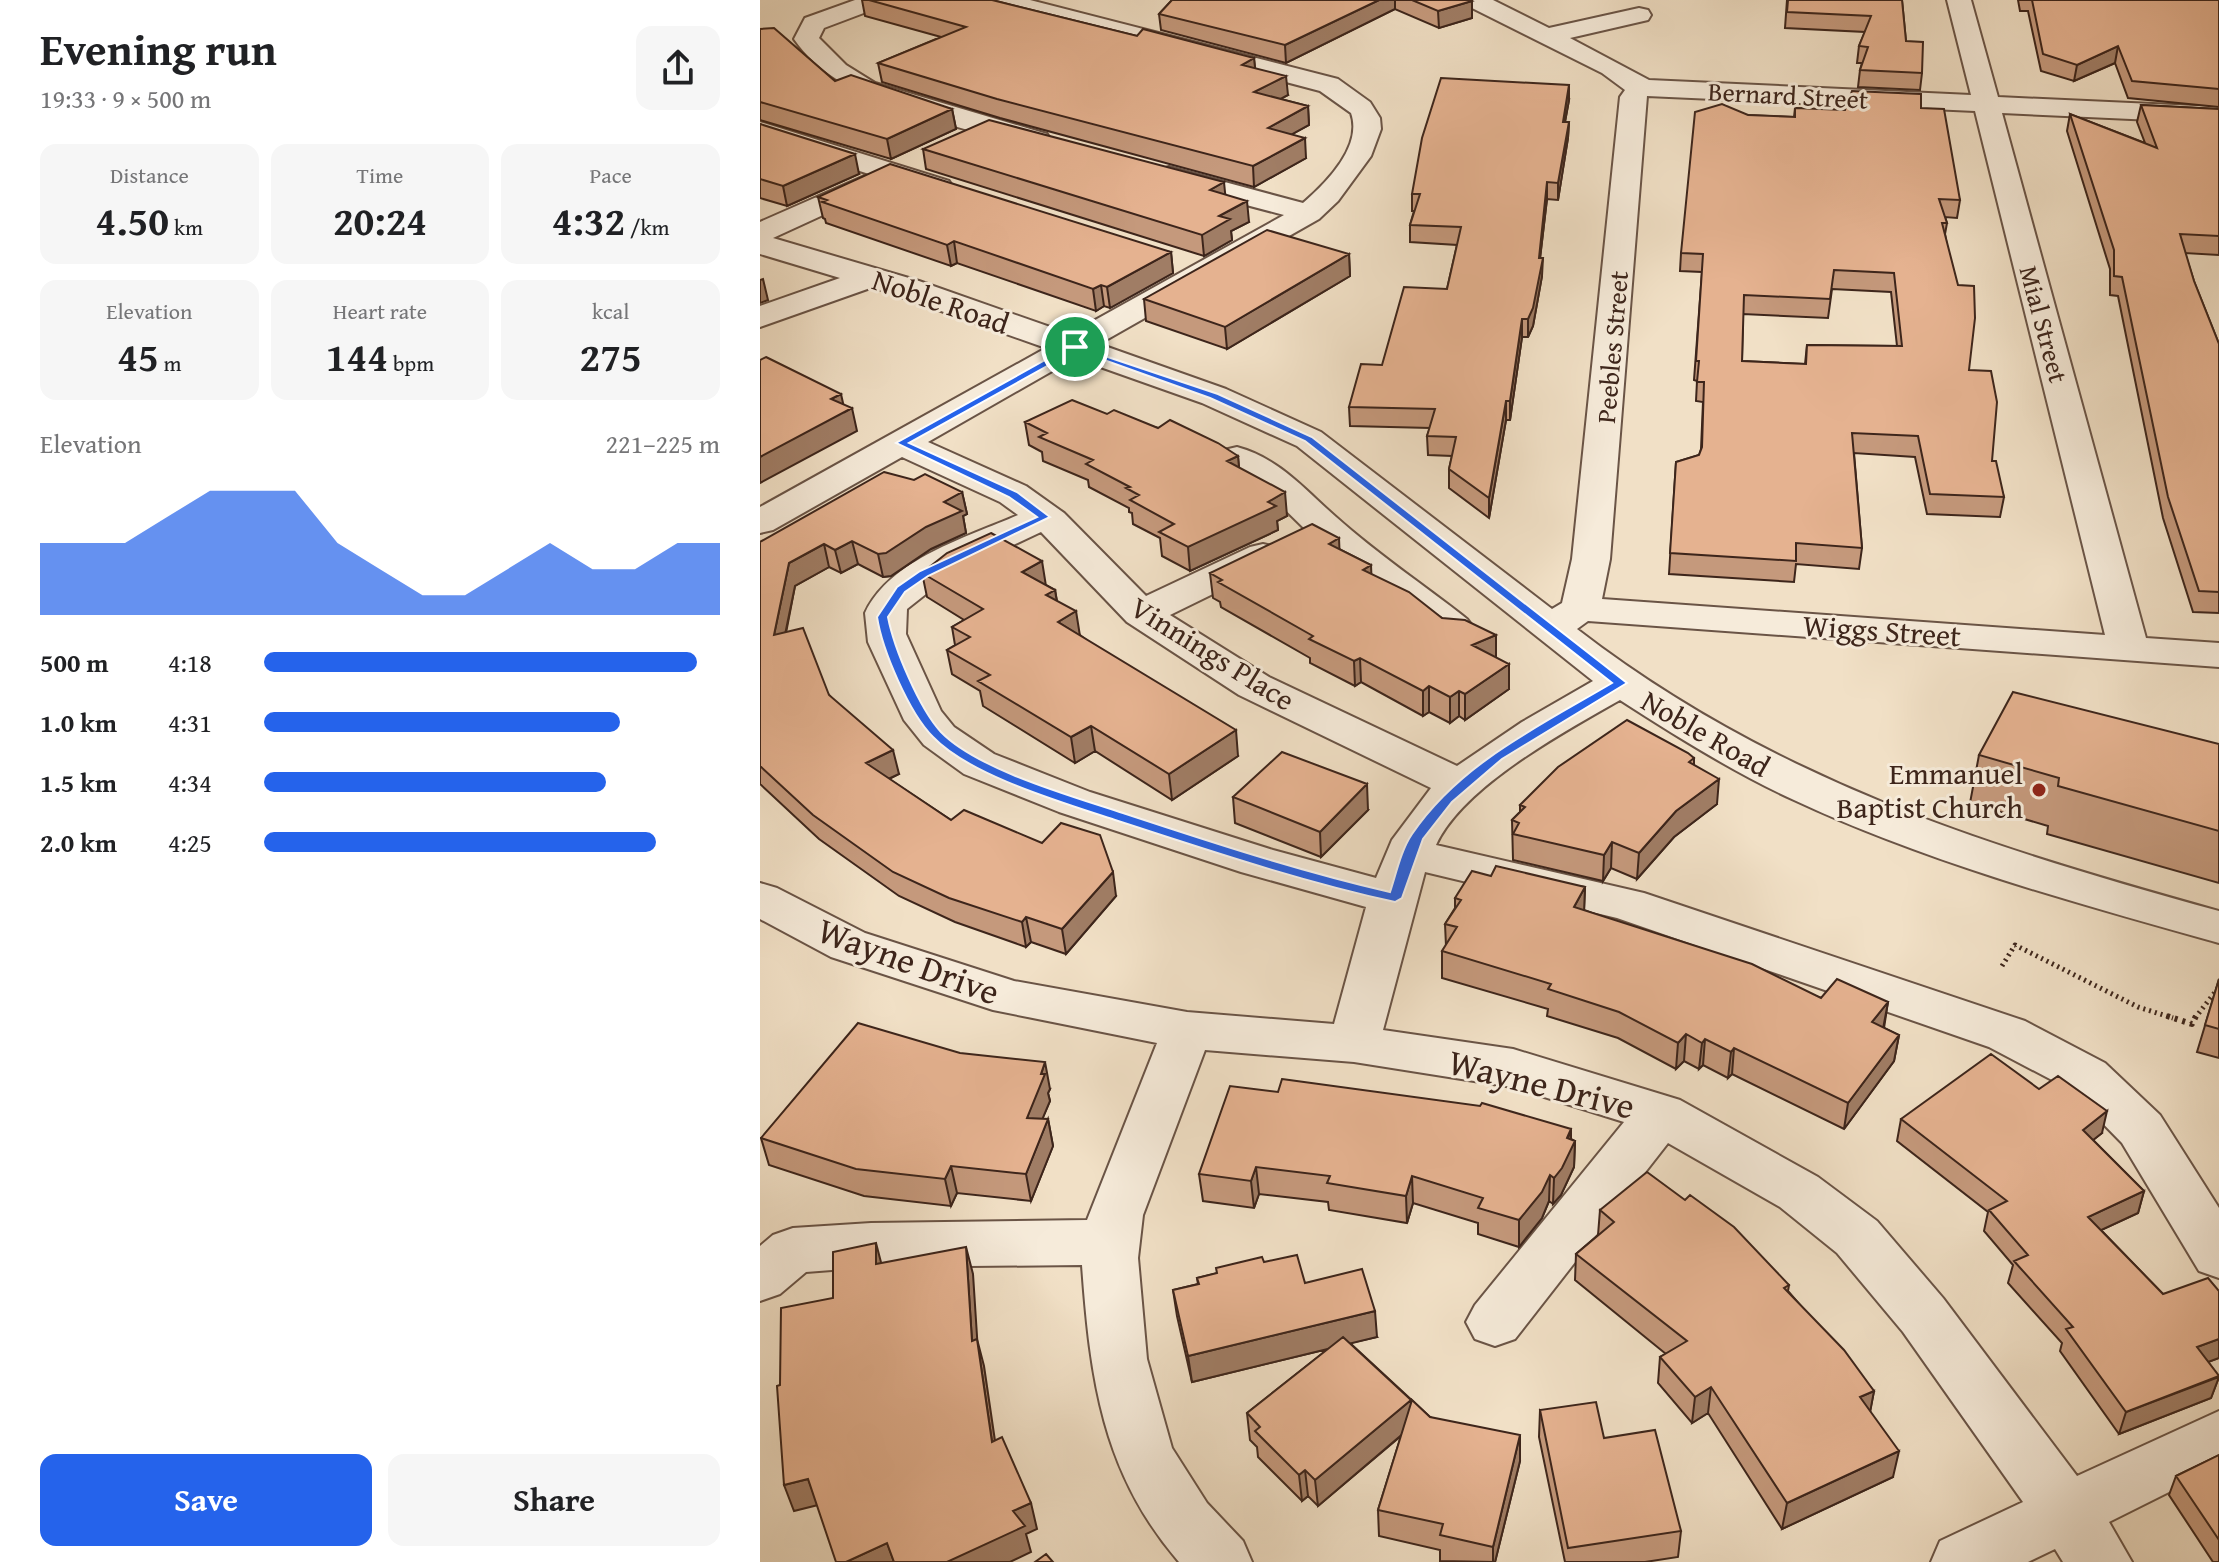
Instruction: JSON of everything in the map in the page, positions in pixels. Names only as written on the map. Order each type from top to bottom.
[{"type":"street","points":[[877,0],[814,23],[806,39],[837,70],[866,89],[1063,147]]},
{"type":"street","points":[[760,522],[1309,213],[1344,177],[1367,134],[1367,118],[1358,103],[1329,85],[1002,0]]},
{"type":"street","name":"Bernard Street","points":[[1474,0],[1640,86],[2219,115]]},
{"type":"street","name":"Mial Street","points":[[1959,0],[2129,648]]},
{"type":"street","points":[[1544,36],[1639,15]]},
{"type":"street","points":[[778,35],[810,32]]},
{"type":"street","name":"Peebles Street","points":[[1565,619],[1591,559],[1633,97],[1640,86]]},
{"type":"street","points":[[760,233],[989,127]]},
{"type":"street","points":[[760,130],[967,196]]},
{"type":"street","points":[[1138,167],[1309,213]]},
{"type":"street","name":"Noble Road","points":[[760,244],[872,277],[1214,396],[1309,439],[1565,619],[1621,683],[1757,764],[1881,821],[2084,889],[2219,927]]},
{"type":"street","points":[[1173,260],[1209,271]]},
{"type":"street","points":[[760,317],[872,277]]},
{"type":"street","name":"Vinnings Place","points":[[901,443],[1013,494],[1045,517],[1141,614],[1254,686],[1463,786]]},
{"type":"street","points":[[1237,458],[1278,482],[1323,526],[1458,631]]},
{"type":"street","points":[[1045,517],[924,574],[901,590],[882,617],[886,635],[923,715],[938,735],[962,753],[1009,777],[1077,803],[1301,877],[1402,876],[1627,904],[2007,1034],[2087,1076],[2141,1129],[2219,1255]]},
{"type":"street","points":[[1141,614],[1323,526]]},
{"type":"street","name":"Wiggs Street","points":[[1565,619],[2219,655]]},
{"type":"street","points":[[1354,1044],[1416,837],[1463,786],[1497,756],[1621,683]]},
{"type":"street","name":"Wayne Drive","points":[[760,899],[848,945],[1011,998],[1187,1030],[1354,1044],[1513,1068],[1661,1114],[1799,1192],[1857,1237],[1923,1315],[2100,1562]]},
{"type":"street","points":[[1187,1030],[1115,1215],[1110,1258],[1118,1359],[1144,1457],[1185,1523],[1220,1562]]},
{"type":"street","points":[[1495,1322],[1661,1114]]},
{"type":"street","points":[[771,1259],[871,1245],[1112,1242]]},
{"type":"street","points":[[1963,1562],[2219,1438]]},
{"type":"path","points":[[2002,966],[2015,945],[2127,1002],[2192,1024],[2203,1004],[2219,987]]},
{"type":"building","points":[[869,0],[992,0],[1137,36],[1143,29],[1254,58],[1242,65],[1286,76],[1254,92],[1308,106],[1268,128],[1305,138],[1253,166],[997,99],[878,63],[966,27]]},
{"type":"building","points":[[1172,0],[1379,0],[1285,45],[1159,14]]},
{"type":"building","points":[[1412,0],[1470,0],[1472,1],[1438,11]]},
{"type":"building","points":[[1788,0],[1902,0],[1906,41],[1923,42],[1922,73],[1860,70],[1868,47],[1859,46],[1871,16],[1787,12]]},
{"type":"building","points":[[2032,0],[2219,0],[2219,89],[2132,81],[2118,46],[2077,65],[2043,54]]},
{"type":"building","points":[[774,28],[835,81],[851,75],[952,109],[887,139],[760,102],[760,29]]},
{"type":"building","points":[[1441,78],[1569,85],[1563,122],[1569,122],[1558,183],[1547,182],[1539,258],[1543,258],[1533,308],[1528,319],[1522,319],[1510,401],[1506,401],[1489,498],[1449,469],[1456,437],[1427,436],[1435,409],[1349,407],[1361,364],[1382,365],[1404,287],[1447,289],[1461,227],[1410,225],[1420,194],[1412,194],[1422,138]]},
{"type":"building","points":[[1852,91],[1921,94],[1921,108],[1944,109],[1960,200],[1939,199],[1947,223],[1942,223],[1958,285],[1974,286],[1975,318],[1969,370],[1991,371],[1997,402],[1992,461],[1996,461],[2004,497],[1930,494],[1918,436],[1852,433],[1862,548],[1796,543],[1796,561],[1670,553],[1676,462],[1699,455],[1702,447],[1704,382],[1697,382],[1699,361],[1696,361],[1703,254],[1681,253],[1695,112],[1722,104],[1748,115],[1795,117],[1795,108],[1845,110]],"holes":[[[1834,270],[1894,273],[1902,346],[1807,345],[1806,364],[1742,361],[1744,295],[1830,299]]]},
{"type":"building","points":[[2141,105],[2219,109],[2219,236],[2180,234],[2194,281],[2219,344],[2219,592],[2199,591],[2168,497],[2122,277],[2114,276],[2114,250],[2070,114],[2157,148]]},
{"type":"building","points":[[989,120],[1224,182],[1210,190],[1247,201],[1219,216],[1230,219],[1202,235],[923,149]]},
{"type":"building","points":[[760,124],[855,154],[783,186],[760,179]]},
{"type":"building","points":[[890,164],[1171,252],[1107,287],[1101,285],[1093,289],[954,241],[947,245],[822,202],[827,200],[818,197]]},
{"type":"building","points":[[1267,230],[1349,254],[1225,327],[1144,299]]},
{"type":"building","points":[[766,357],[841,394],[831,399],[852,408],[760,457],[760,360]]},
{"type":"building","points":[[1072,400],[1107,414],[1114,410],[1158,428],[1170,420],[1218,443],[1238,456],[1227,461],[1285,492],[1268,502],[1276,506],[1188,547],[1159,532],[1174,524],[1130,500],[1139,495],[1126,488],[1130,487],[1086,464],[1093,460],[1039,437],[1047,433],[1025,422]]},
{"type":"building","points":[[884,472],[914,480],[925,474],[962,492],[944,502],[962,511],[926,527],[886,553],[878,554],[852,541],[835,550],[824,544],[789,563],[774,635],[803,628],[829,695],[893,750],[866,763],[951,820],[964,810],[1042,843],[1061,823],[1100,835],[1113,872],[1062,929],[1026,917],[1022,922],[949,898],[893,872],[813,815],[760,766],[760,542]]},
{"type":"building","points":[[1312,524],[1339,538],[1329,544],[1371,565],[1363,570],[1409,592],[1442,618],[1465,620],[1496,635],[1472,645],[1509,664],[1465,694],[1459,691],[1450,697],[1429,686],[1423,691],[1360,658],[1354,661],[1309,639],[1313,636],[1218,582],[1222,580],[1210,573]]},
{"type":"building","points":[[991,533],[1042,561],[1022,572],[1055,590],[1046,595],[1076,611],[1058,622],[1236,730],[1169,774],[1091,726],[1071,737],[978,681],[990,675],[947,650],[970,637],[952,627],[983,609],[922,573],[947,553]]},
{"type":"building","points":[[2013,692],[2219,744],[2219,831],[2058,786],[2059,778],[1979,755]]},
{"type":"building","points":[[1627,720],[1688,753],[1694,758],[1689,762],[1719,779],[1676,811],[1639,853],[1612,842],[1604,855],[1513,834],[1519,823],[1512,820],[1525,807],[1520,805],[1558,767]]},
{"type":"building","points":[[1282,752],[1367,784],[1320,832],[1233,797]]},
{"type":"building","points":[[1496,866],[1585,887],[1574,907],[1752,964],[1821,998],[1837,979],[1888,1002],[1872,1022],[1899,1035],[1848,1103],[1734,1048],[1731,1052],[1705,1039],[1702,1043],[1686,1034],[1678,1043],[1619,1012],[1548,989],[1551,984],[1442,951],[1457,927],[1445,924],[1461,900],[1455,898],[1472,871],[1491,876]]},
{"type":"building","points":[[2219,979],[2219,1029],[2205,1025]]},
{"type":"building","points":[[858,1023],[960,1053],[1045,1062],[1041,1074],[1045,1074],[1027,1118],[1048,1119],[1026,1174],[951,1166],[945,1179],[856,1169],[761,1138]]},
{"type":"building","points":[[1991,1054],[2039,1089],[2058,1076],[2107,1111],[2083,1130],[2144,1191],[2088,1217],[2163,1294],[2208,1278],[2219,1291],[2219,1339],[2197,1347],[2219,1376],[2126,1412],[2066,1329],[2073,1327],[2014,1261],[2028,1255],[1989,1210],[2007,1201],[1901,1119]]},
{"type":"building","points":[[1282,1079],[1480,1106],[1482,1103],[1571,1129],[1567,1138],[1575,1141],[1562,1168],[1554,1178],[1550,1175],[1542,1192],[1519,1220],[1478,1208],[1483,1198],[1412,1176],[1406,1196],[1327,1183],[1330,1176],[1256,1167],[1251,1181],[1199,1174],[1230,1086],[1278,1092]]},
{"type":"building","points":[[1647,1172],[1685,1200],[1690,1195],[1734,1227],[1789,1285],[1784,1288],[1844,1350],[1874,1391],[1860,1397],[1899,1451],[1787,1503],[1711,1387],[1695,1397],[1660,1357],[1687,1341],[1576,1254],[1614,1222],[1600,1210]]},
{"type":"building","points":[[876,1243],[876,1264],[966,1247],[972,1341],[977,1339],[992,1442],[1002,1437],[1031,1503],[1013,1511],[1025,1526],[947,1562],[894,1562],[887,1543],[846,1562],[836,1562],[808,1479],[784,1485],[777,1386],[780,1385],[781,1308],[833,1298],[833,1252]]},
{"type":"building","points":[[1297,1255],[1305,1283],[1362,1269],[1375,1311],[1188,1356],[1173,1290],[1199,1284],[1197,1278],[1217,1273],[1216,1268],[1262,1257],[1264,1262]]},
{"type":"building","points":[[1343,1337],[1411,1400],[1315,1480],[1305,1470],[1299,1475],[1255,1431],[1260,1427],[1247,1413]]},
{"type":"building","points":[[1412,1400],[1430,1417],[1520,1435],[1493,1547],[1440,1535],[1443,1524],[1378,1510]]},
{"type":"building","points":[[1596,1402],[1604,1438],[1655,1430],[1681,1531],[1568,1548],[1540,1410]]},
{"type":"building","points":[[2219,1455],[2219,1540],[2176,1476]]},
{"type":"building","points":[[1046,1554],[1053,1562],[1035,1562]]},
{"type":"place","name":"Emmanuel Baptist Church","points":[[2039,790]]},
{"type":"route","points":[[1075,347],[1214,396],[1309,439],[1489,584],[1621,683],[1497,756],[1447,799],[1416,837],[1395,898],[1301,877],[1077,803],[1009,777],[962,753],[938,735],[923,715],[886,635],[882,617],[901,590],[924,574],[1045,517],[1013,494],[901,443],[1075,347]]}]
